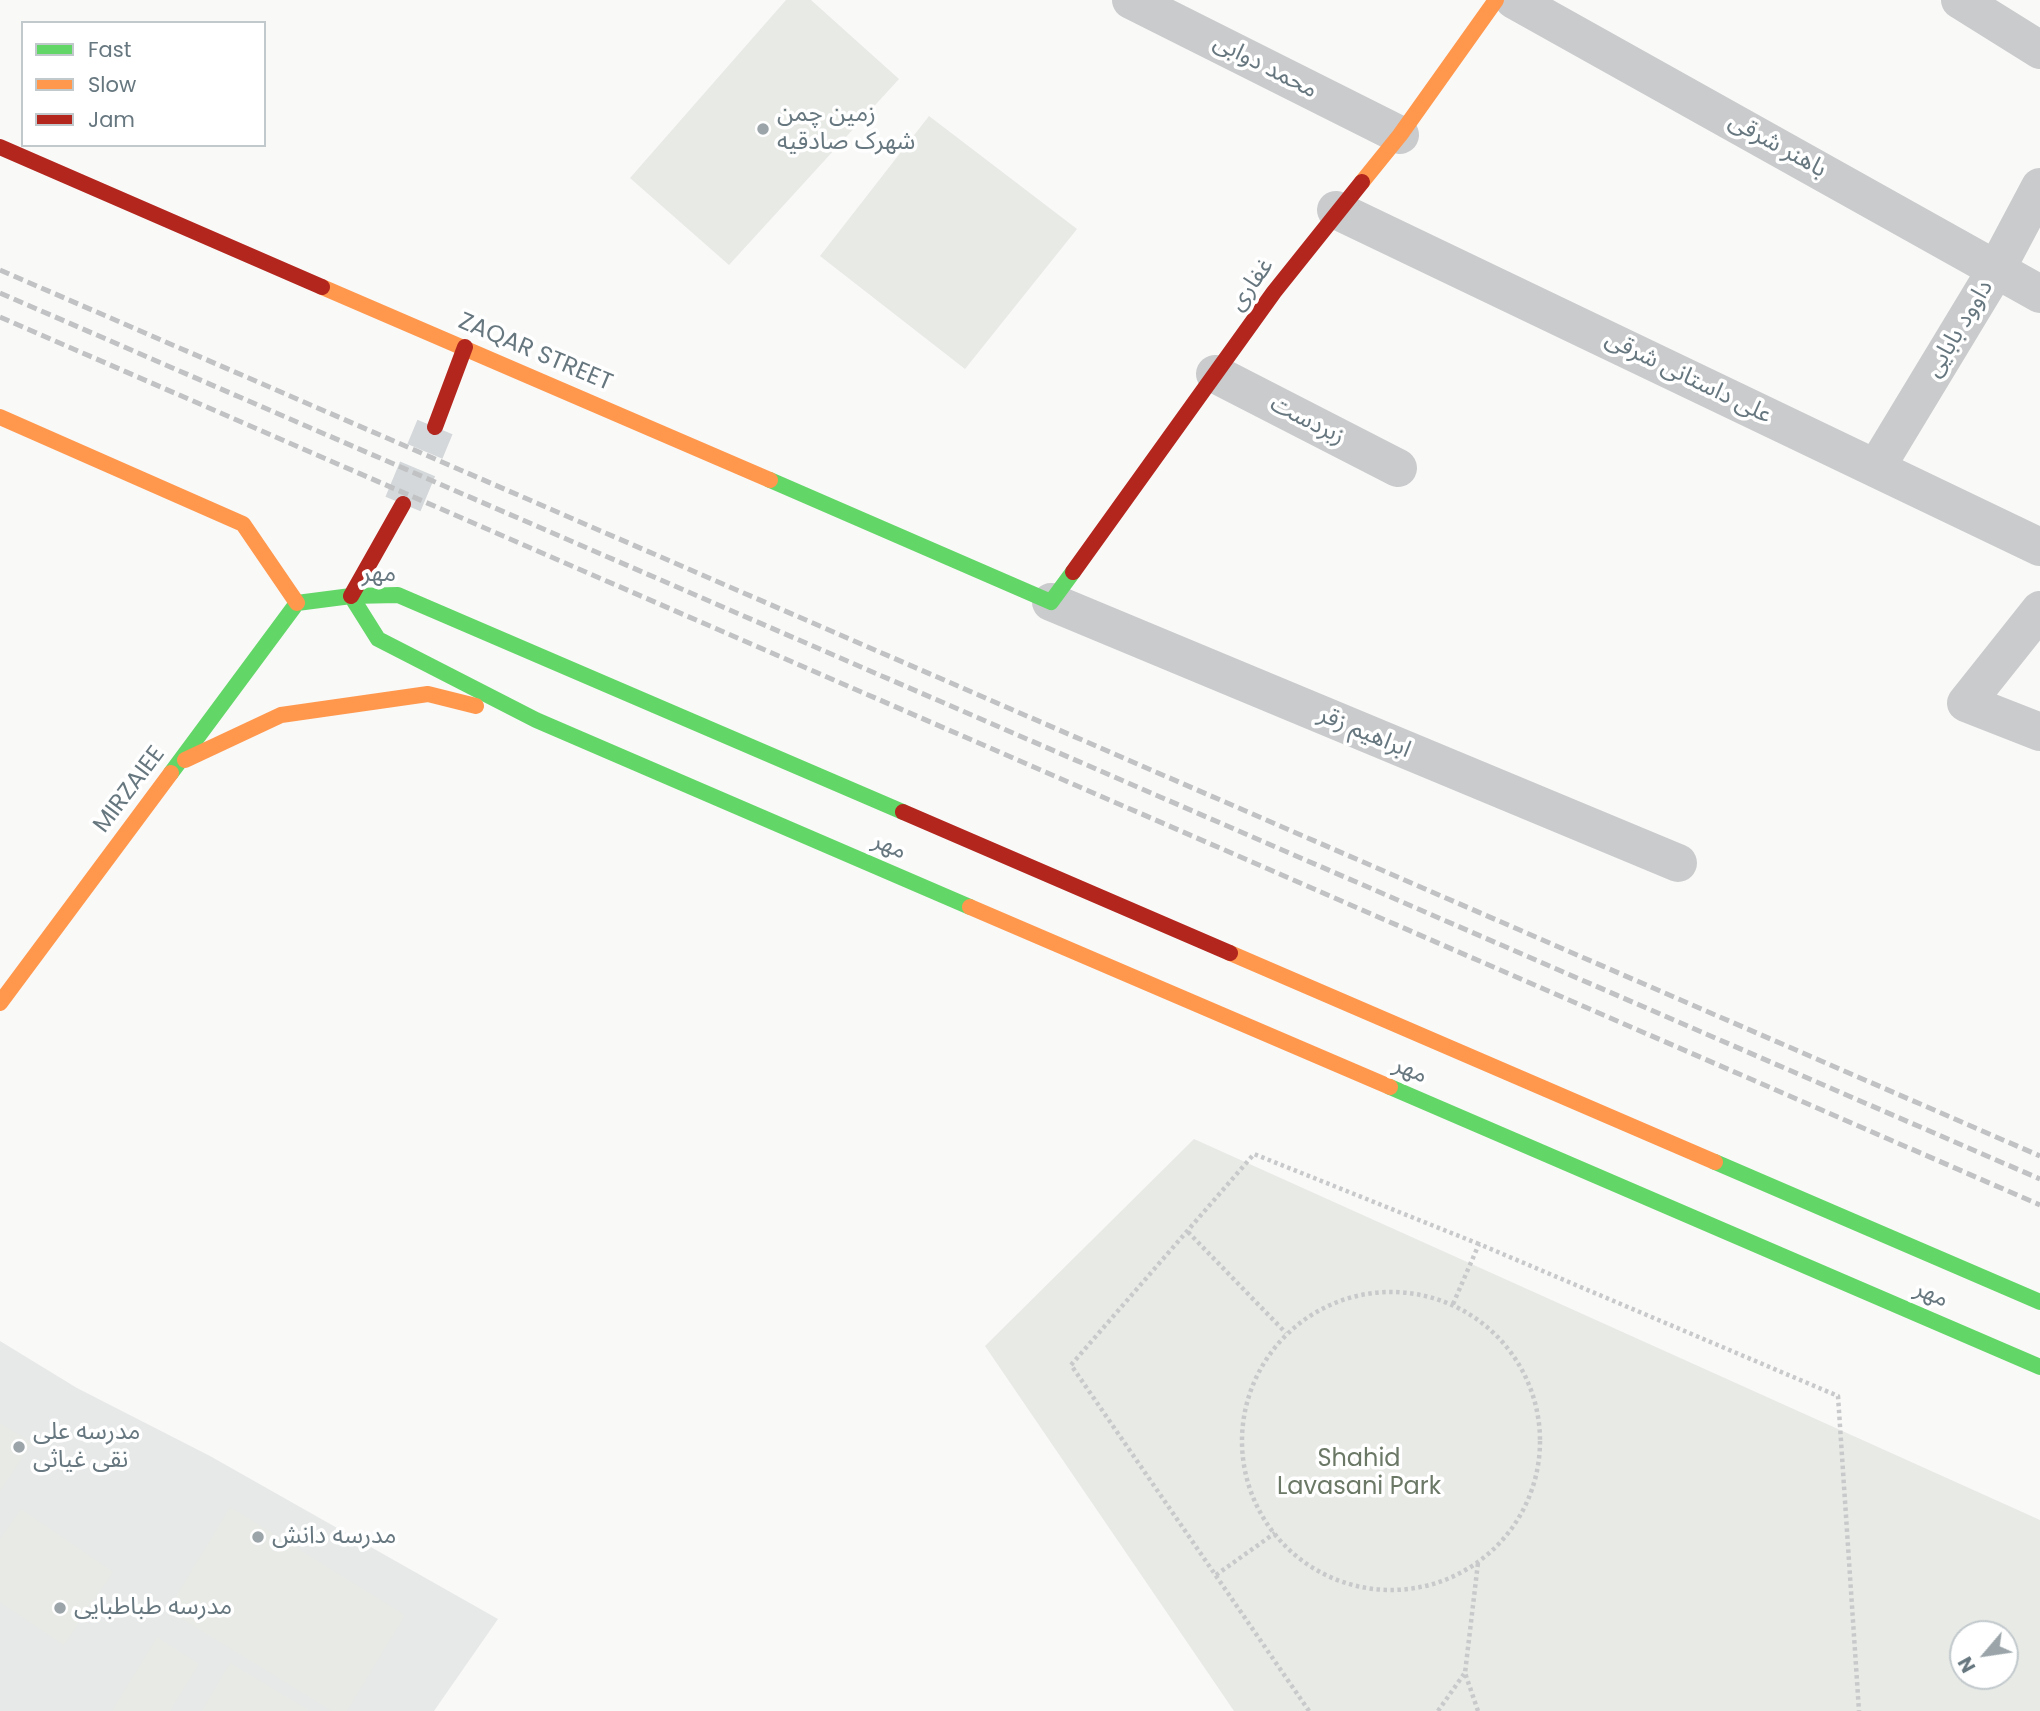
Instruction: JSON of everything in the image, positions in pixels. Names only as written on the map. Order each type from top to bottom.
[{"type":"street","name":"محمد دوابی","points":[[1131,0],[1400,135]]},
{"type":"street","name":"غفاری","points":[[1051,602],[1336,210],[1400,135],[1496,0]]},
{"type":"street","name":"باهنر شرقی","points":[[1514,0],[2040,294]]},
{"type":"street","points":[[1960,0],[2040,50]]},
{"type":"street","name":"ZAQAR STREET","points":[[0,147],[1051,602]]},
{"type":"street","name":"داوود بابایی","points":[[1876,468],[1997,268],[2040,187]]},
{"type":"street","name":"علی داستانی شرقی","points":[[1336,210],[2040,547]]},
{"type":"street","points":[[436,427],[465,348]]},
{"type":"street","name":"زبردست","points":[[1215,374],[1398,468]]},
{"type":"street","points":[[0,417],[243,524],[297,603],[351,596],[403,504]]},
{"type":"street","name":"مهر","points":[[351,596],[398,595],[2040,1303]]},
{"type":"street","name":"مهر","points":[[351,596],[378,639],[536,720],[2040,1367]]},
{"type":"street","name":"ابراهیم زقر","points":[[1051,602],[1678,863]]},
{"type":"street","name":"MIRZAIEE","points":[[0,1003],[297,603]]},
{"type":"street","points":[[2040,610],[1966,703],[2040,732]]},
{"type":"street","points":[[177,764],[281,715],[375,700],[428,694],[536,720]]},
{"type":"path","points":[[1309,1711],[1071,1365],[1254,1154],[1479,1244],[1838,1396],[1859,1711]]},
{"type":"path","points":[[1188,1232],[1286,1333]]},
{"type":"path","points":[[1453,1304],[1479,1244]]},
{"type":"path","points":[[1410,1292],[1453,1304],[1496,1334],[1526,1376],[1540,1427],[1536,1478],[1515,1526],[1478,1563],[1434,1585],[1385,1591],[1336,1580],[1294,1555],[1275,1533],[1262,1517],[1244,1471],[1242,1421],[1256,1374],[1286,1333],[1322,1307],[1364,1293],[1410,1292]]},
{"type":"path","points":[[1216,1575],[1275,1533]]},
{"type":"path","points":[[1478,1563],[1465,1673],[1478,1711]]},
{"type":"path","points":[[1438,1711],[1465,1673]]},
{"type":"shaded area","points":[[0,1341],[77,1388],[210,1456],[498,1619],[434,1711],[0,1711]]},
{"type":"green space","name":"زمین چمن شهرک صادقیه","points":[[786,0],[811,0],[899,79],[729,265],[630,178]]},
{"type":"green space","points":[[929,116],[1077,229],[965,369],[820,256]]},
{"type":"green space","name":"Shahid Lavasani Park","points":[[1194,1139],[2040,1520],[2040,1711],[1234,1711],[985,1346]]},
{"type":"green space","points":[[0,1423],[32,1443],[0,1491]]},
{"type":"green space","points":[[230,1507],[405,1615],[347,1711],[332,1711],[168,1610]]},
{"type":"green space","points":[[21,1509],[113,1572],[64,1645],[0,1602],[0,1539]]},
{"type":"green space","points":[[157,1637],[199,1664],[170,1711],[112,1711]]},
{"type":"green space","points":[[230,1663],[310,1711],[202,1711]]},
{"type":"tunnel","points":[[403,504],[435,427]]},
{"type":"railway","points":[[0,270],[2040,1156]]},
{"type":"railway","points":[[0,293],[2040,1179]]},
{"type":"railway","points":[[0,317],[2040,1205]]},
{"type":"traffic: fast","points":[[770,480],[1051,602],[1073,572]]},
{"type":"traffic: fast","points":[[297,603],[351,596],[398,595],[903,812]]},
{"type":"traffic: fast","points":[[351,596],[378,639],[536,720],[970,907]]},
{"type":"traffic: fast","points":[[171,773],[297,603]]},
{"type":"traffic: fast","points":[[1390,1087],[2040,1367]]},
{"type":"traffic: fast","points":[[1715,1162],[2040,1302]]},
{"type":"traffic: slow","points":[[1362,182],[1400,135],[1496,0]]},
{"type":"traffic: slow","points":[[322,287],[770,480]]},
{"type":"traffic: slow","points":[[0,417],[243,524],[297,603]]},
{"type":"traffic: slow","points":[[185,760],[281,715],[428,694],[476,706]]},
{"type":"traffic: slow","points":[[0,1003],[171,773]]},
{"type":"traffic: slow","points":[[970,907],[1390,1087]]},
{"type":"traffic: slow","points":[[1230,953],[1715,1162]]},
{"type":"traffic: jam","points":[[0,147],[322,287]]},
{"type":"traffic: jam","points":[[1073,572],[1274,292],[1362,182]]},
{"type":"traffic: jam","points":[[435,427],[465,347]]},
{"type":"traffic: jam","points":[[351,596],[403,504]]},
{"type":"traffic: jam","points":[[903,812],[1230,953]]},
{"type":"place","name":"زمین چمن شهرک صادقیه","points":[[763,129]]},
{"type":"place","name":"مدرسه علی نقی غیاثی","points":[[19,1447]]},
{"type":"place","name":"مدرسه دانش","points":[[258,1537]]},
{"type":"place","name":"مدرسه طباطبایی","points":[[60,1608]]}]
